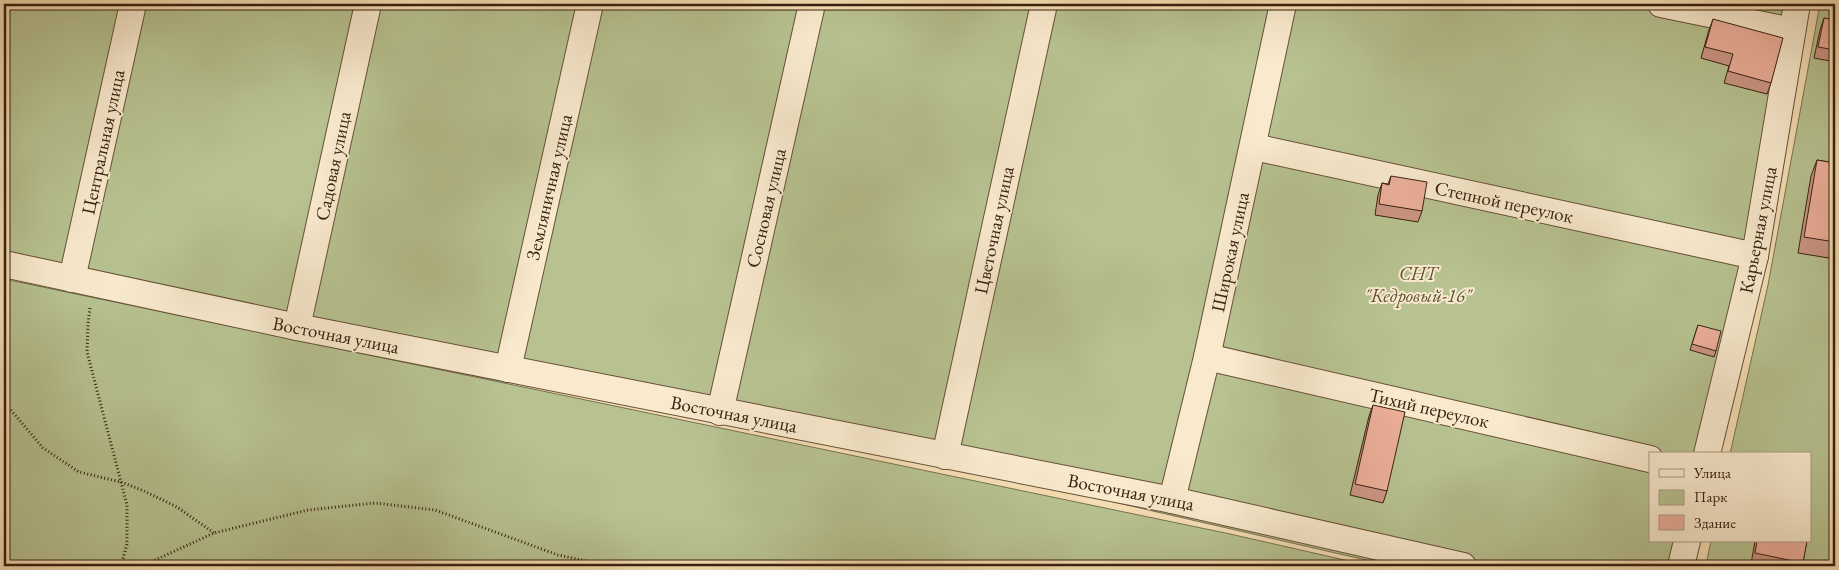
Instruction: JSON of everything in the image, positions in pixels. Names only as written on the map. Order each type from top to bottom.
[{"type":"street","name":"Центральная улица","points":[[83,282],[133,4]]},
{"type":"street","name":"Садовая улица","points":[[297,327],[368,4]]},
{"type":"street","name":"Земляничная улица","points":[[508,369],[590,4]]},
{"type":"street","name":"Сосновая улица","points":[[720,412],[812,4]]},
{"type":"street","name":"Цветочная улица","points":[[945,456],[1044,4]]},
{"type":"street","name":"Широкая улица","points":[[1172,500],[1207,357],[1254,147],[1283,4]]},
{"type":"street","points":[[1661,4],[1792,31]]},
{"type":"street","name":"Карьерная улица","points":[[1708,452],[1755,256],[1797,4]]},
{"type":"street","name":"Степной переулок","points":[[1254,147],[1755,256]]},
{"type":"street","name":"Восточная улица","points":[[4,264],[297,327],[1172,500],[1463,566]]},
{"type":"street","name":"Тихий переулок","points":[[1207,357],[1649,459]]},
{"type":"street","points":[[1681,566],[1687,542]]},
{"type":"path","points":[[83,282],[88,324],[87,352],[127,505],[127,544],[121,566]]},
{"type":"path","points":[[4,402],[43,448],[79,472],[121,482],[177,506],[214,533]]},
{"type":"path","points":[[142,566],[214,533],[308,510],[375,503],[435,510],[558,554],[610,566]]},
{"type":"green space","name":"СНТ \"Кедровый-16\"","points":[[4,4],[1788,4],[1754,214],[1700,452],[1649,452],[1649,542],[1680,542],[1674,566],[1392,566],[953,465],[4,274]]},
{"type":"green space","points":[[1820,4],[1835,4],[1835,566],[1709,566],[1707,560],[1711,542],[1812,542],[1812,452],[1730,452],[1768,285]]},
{"type":"green space","points":[[4,279],[1230,534],[1371,566],[4,566]]},
{"type":"building","points":[[1824,18],[1835,20],[1835,50],[1818,47]]},
{"type":"building","points":[[1713,19],[1783,38],[1771,83],[1728,71],[1733,54],[1705,47]]},
{"type":"building","points":[[1817,160],[1835,163],[1835,242],[1804,237]]},
{"type":"building","points":[[1391,176],[1427,182],[1422,211],[1379,204],[1382,183],[1389,185]]},
{"type":"building","points":[[1698,325],[1721,331],[1716,351],[1692,344]]},
{"type":"building","points":[[1373,405],[1405,412],[1387,491],[1355,484]]},
{"type":"building","points":[[1757,542],[1807,542],[1803,563],[1755,553]]}]
